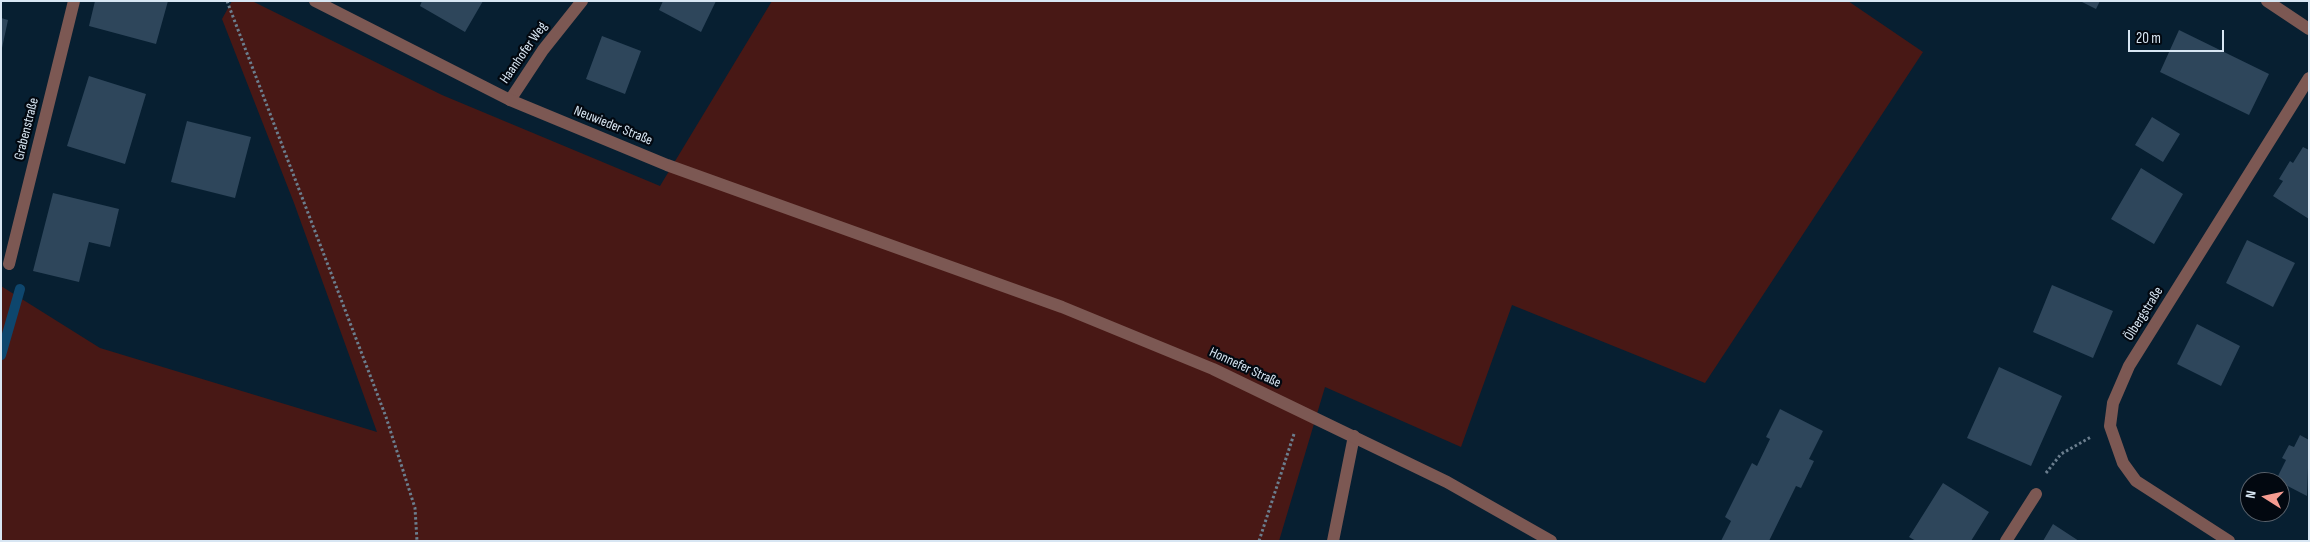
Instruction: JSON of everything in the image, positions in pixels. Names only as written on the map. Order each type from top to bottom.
[{"type":"street","name":"Grabenstraße","points":[[9,264],[74,1]]},
{"type":"street","name":"Neuwieder Straße","points":[[315,1],[510,100],[667,164],[912,253]]},
{"type":"street","name":"Haanhofer Weg","points":[[510,100],[543,50],[582,1]]},
{"type":"street","points":[[2267,1],[2309,29]]},
{"type":"street","name":"Ölbergstraße","points":[[2229,541],[2136,481],[2123,463],[2110,426],[2113,404],[2129,366],[2309,78]]},
{"type":"street","name":"Honnefer Straße","points":[[912,253],[1062,307],[1213,369],[1447,482],[1551,541]]},
{"type":"street","points":[[1333,541],[1354,436]]},
{"type":"street","points":[[2006,541],[2036,494]]},
{"type":"path","points":[[227,1],[386,417],[415,508],[417,541]]},
{"type":"path","points":[[1259,541],[1303,411]]},
{"type":"path","points":[[2045,475],[2061,454],[2110,426]]},
{"type":"shaded area","points":[[232,1],[252,1],[442,95],[660,186],[772,1],[1848,1],[1923,52],[1705,383],[1512,305],[1461,447],[1325,387],[1279,541],[1,541],[1,286],[100,348],[377,432],[294,203],[222,19]]},
{"type":"building","points":[[95,1],[168,1],[156,44],[89,26]]},
{"type":"building","points":[[422,1],[483,1],[465,32],[420,6]]},
{"type":"building","points":[[663,1],[716,1],[701,32],[659,10]]},
{"type":"building","points":[[2080,1],[2100,1],[2096,9]]},
{"type":"building","points":[[1,18],[8,20],[2,48],[1,48]]},
{"type":"building","points":[[2179,30],[2269,74],[2249,115],[2160,72]]},
{"type":"building","points":[[602,36],[641,51],[625,94],[586,79]]},
{"type":"building","points":[[89,76],[146,94],[125,164],[67,146]]},
{"type":"building","points":[[2152,117],[2180,134],[2163,162],[2135,145]]},
{"type":"building","points":[[187,121],[251,137],[235,198],[171,182]]},
{"type":"building","points":[[2303,147],[2309,150],[2309,219],[2273,196],[2283,181],[2279,179],[2290,161],[2293,163]]},
{"type":"building","points":[[2141,168],[2183,194],[2154,244],[2111,219]]},
{"type":"building","points":[[53,193],[119,209],[110,247],[89,242],[79,282],[33,271]]},
{"type":"building","points":[[2247,240],[2295,263],[2273,307],[2226,283]]},
{"type":"building","points":[[2052,285],[2113,311],[2093,358],[2033,332]]},
{"type":"building","points":[[2197,324],[2240,346],[2221,386],[2177,364]]},
{"type":"building","points":[[1999,367],[2062,396],[2031,466],[1967,438]]},
{"type":"building","points":[[1780,409],[1823,431],[1809,459],[1814,461],[1801,488],[1796,486],[1769,541],[1721,541],[1731,521],[1725,517],[1752,463],[1757,466],[1770,439],[1766,437]]},
{"type":"building","points":[[2300,435],[2309,440],[2307,496],[2290,487],[2290,472],[2280,472],[2286,460],[2282,458],[2289,445],[2294,447]]},
{"type":"building","points":[[1943,483],[1989,512],[1971,541],[1916,541],[1909,537]]},
{"type":"building","points":[[2053,524],[2079,541],[2043,541]]},
{"type":"waterway","points":[[1,355],[20,289]]}]
